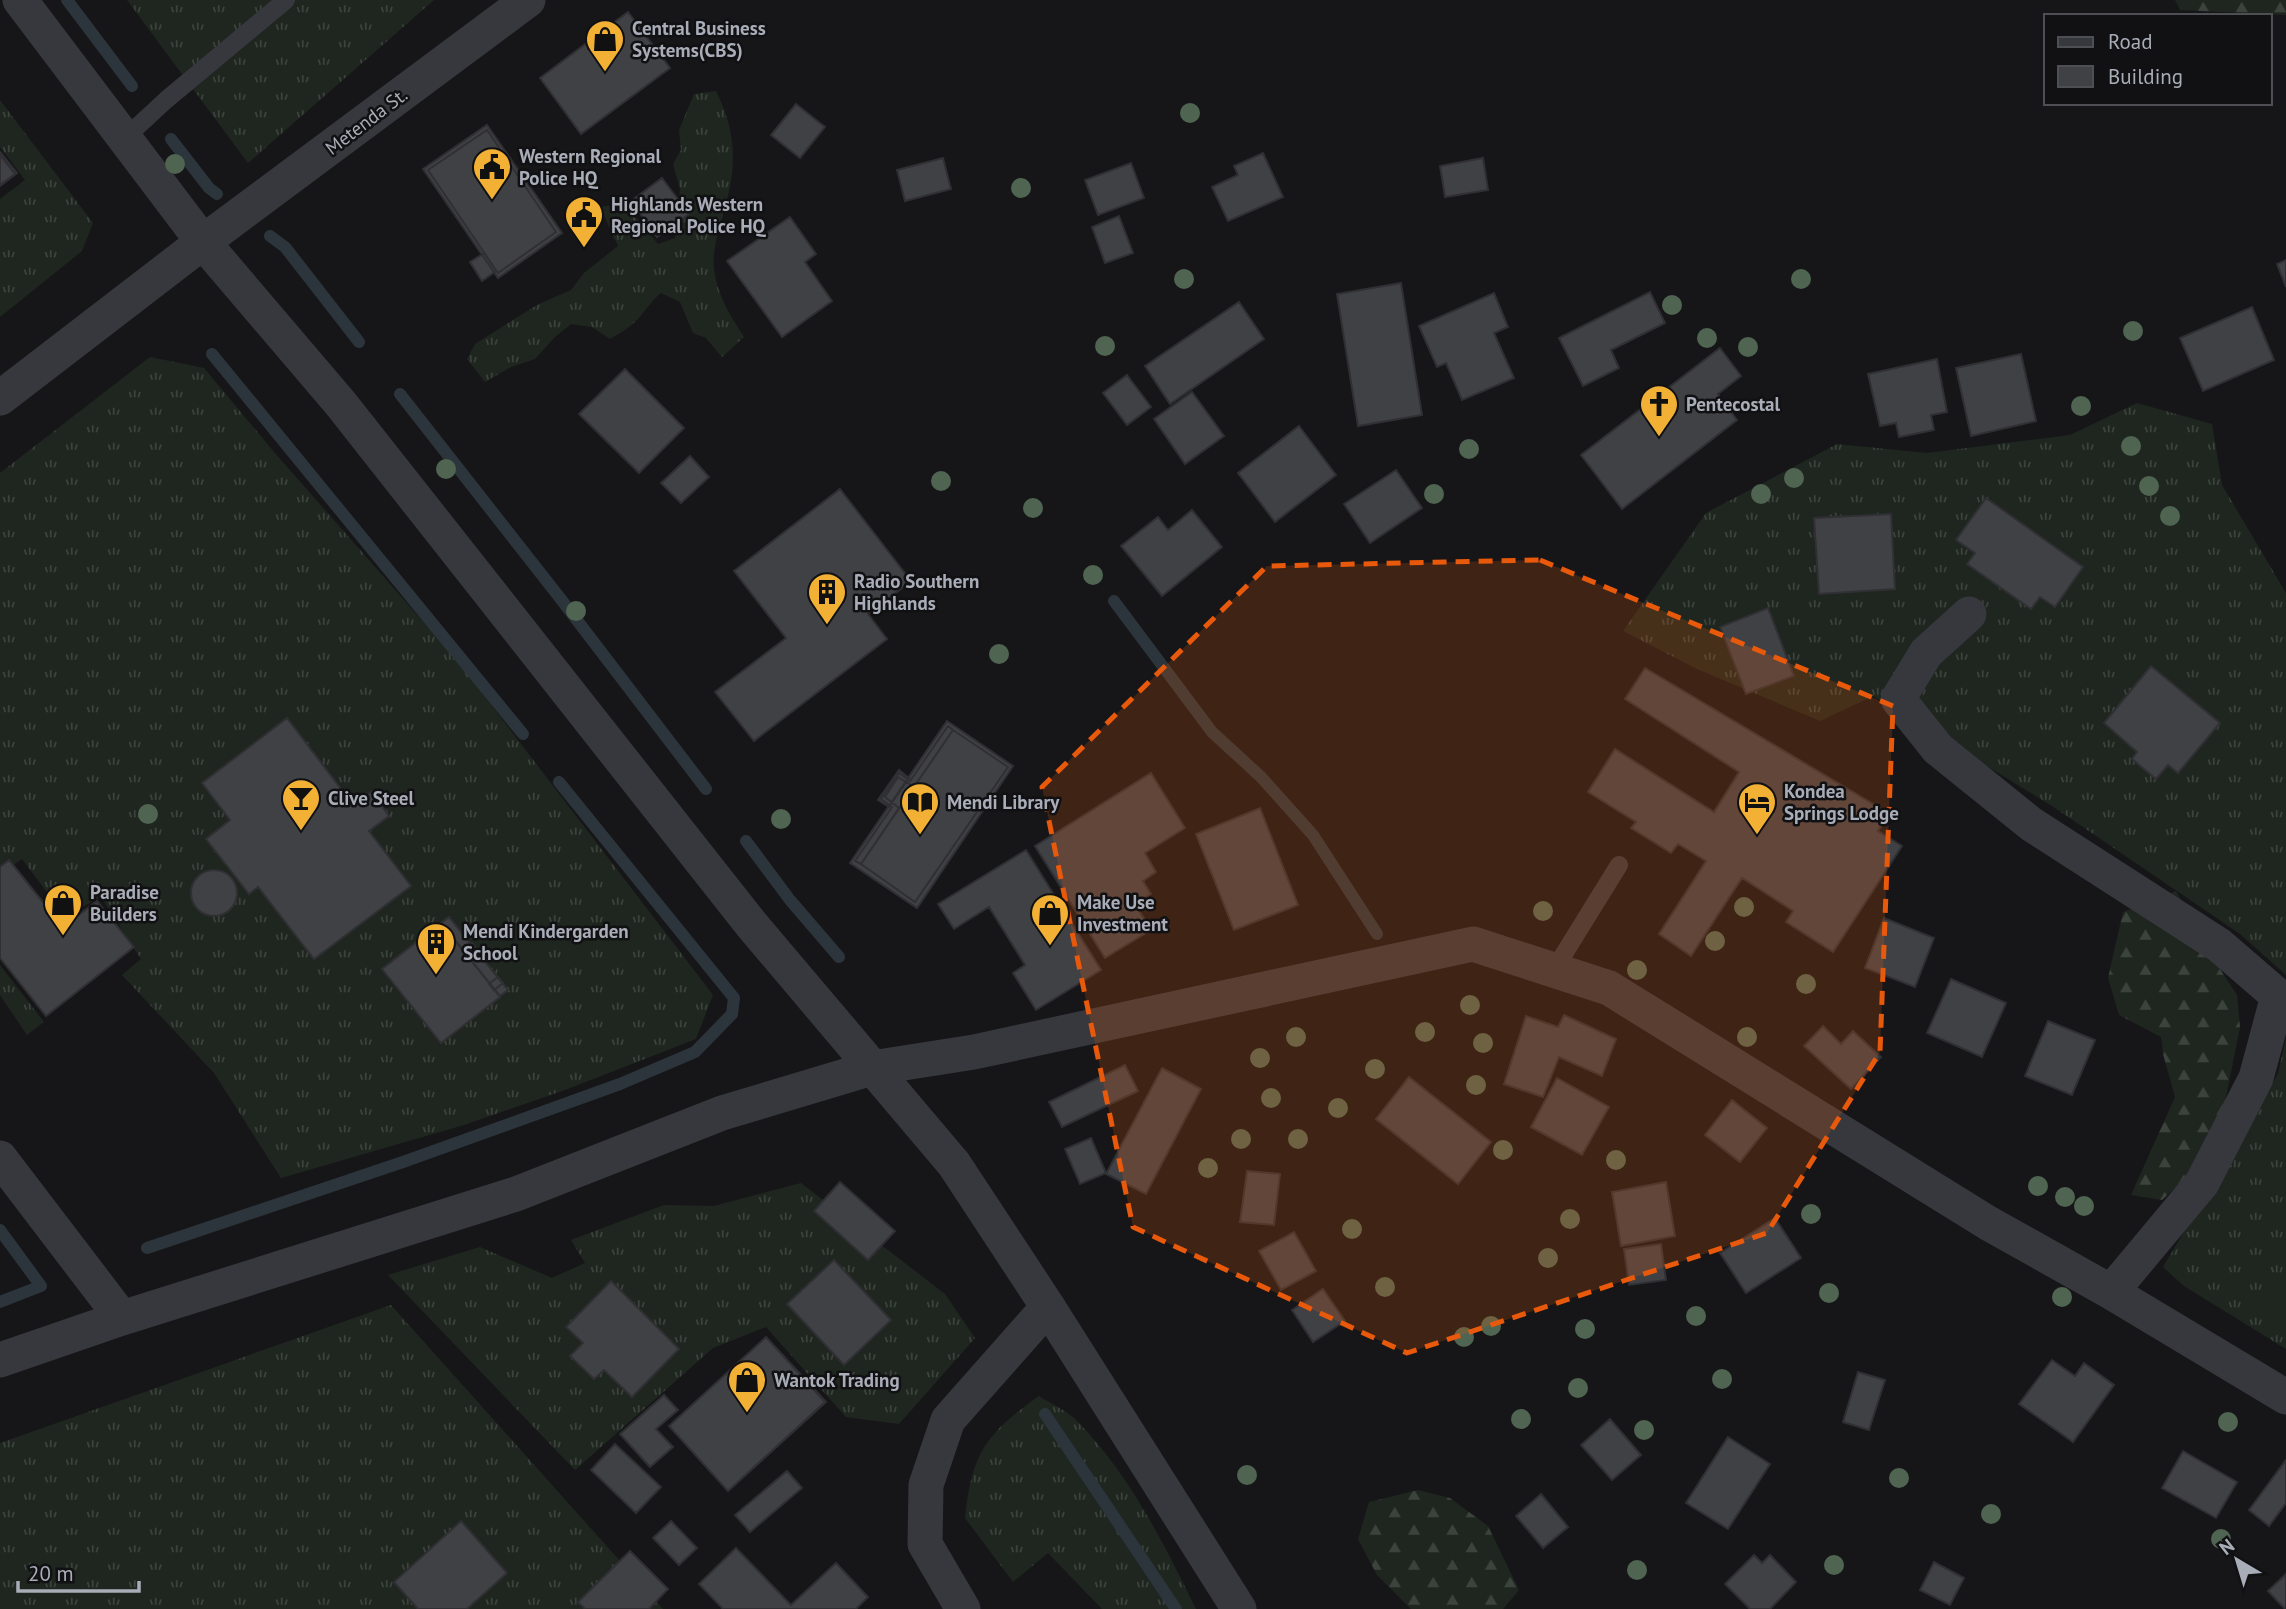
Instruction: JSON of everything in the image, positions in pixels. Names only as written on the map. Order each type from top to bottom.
[{"type":"street","points":[[20,0],[203,242],[341,404],[751,924],[954,1164],[1239,1609]]},
{"type":"street","name":"Metenda St.","points":[[0,398],[203,242],[528,0]]},
{"type":"street","points":[[1969,614],[1926,653],[1898,699],[1938,749],[2031,824],[2219,945],[2278,996],[2256,1078],[2202,1183],[2111,1292]]},
{"type":"street","points":[[0,1360],[122,1318],[516,1194],[722,1113],[872,1069],[974,1052],[1473,944],[1609,988],[1989,1223],[2111,1292],[2286,1397]]},
{"type":"street","points":[[0,1158],[122,1318]]},
{"type":"street","points":[[963,1609],[925,1544],[926,1485],[948,1420],[1048,1307]]},
{"type":"lane","points":[[125,138],[166,100],[286,0]]},
{"type":"lane","points":[[1554,970],[1619,865]]},
{"type":"highlighted area","points":[[1540,560],[1893,706],[1880,1052],[1767,1233],[1407,1353],[1133,1227],[1042,787],[1267,566]]},
{"type":"green space","points":[[127,0],[434,0],[248,163]]},
{"type":"green space","points":[[2175,0],[2286,0],[2286,15],[2180,10]]},
{"type":"green space","points":[[716,91],[728,121],[733,165],[715,247],[714,269],[721,296],[744,337],[722,357],[706,338],[693,333],[680,302],[661,293],[635,322],[610,339],[592,327],[571,324],[535,359],[511,367],[485,382],[467,359],[475,344],[537,305],[571,290],[584,273],[618,246],[600,207],[624,203],[658,244],[675,238],[680,189],[673,164],[681,150],[679,130],[694,94]]},
{"type":"green space","points":[[0,100],[93,223],[82,251],[0,317],[0,199],[25,180],[0,147]]},
{"type":"green space","points":[[150,357],[204,368],[456,659],[713,995],[696,1039],[565,1090],[464,1125],[281,1178],[214,1073],[122,975],[141,959],[101,897],[65,916],[22,859],[0,874],[0,473]]},
{"type":"green space","points":[[2137,403],[2212,424],[2222,485],[2286,593],[2286,975],[2240,934],[2055,808],[1873,696],[1820,721],[1697,669],[1623,631],[1706,513],[1837,444],[1927,453],[2070,435]]},
{"type":"green space","points":[[2176,891],[2237,995],[2240,1027],[2224,1107],[2194,1171],[2162,1200],[2131,1195],[2175,1097],[2161,1037],[2119,1015],[2108,978],[2123,912]]},
{"type":"green space","points":[[0,965],[44,1022],[27,1035],[0,995]]},
{"type":"green space","points":[[2286,1038],[2286,1349],[2184,1286],[2163,1267],[2278,1074]]},
{"type":"green space","points":[[801,1183],[945,1294],[975,1338],[899,1424],[846,1417],[766,1327],[713,1348],[575,1470],[388,1275],[480,1247],[552,1278],[585,1263],[571,1240],[664,1205],[714,1206]]},
{"type":"green space","points":[[2286,1279],[2286,1333],[2256,1313]]},
{"type":"green space","points":[[391,1305],[663,1609],[0,1609],[0,1443]]},
{"type":"green space","points":[[1039,1396],[1075,1419],[1112,1462],[1143,1509],[1196,1609],[1102,1609],[1048,1553],[1013,1582],[965,1518],[972,1476],[985,1446],[1006,1422]]},
{"type":"green space","points":[[1418,1490],[1450,1498],[1488,1526],[1519,1590],[1503,1609],[1411,1609],[1377,1575],[1358,1539],[1369,1502]]},
{"type":"building","name":"Central Business Systems(CBS)","points":[[628,12],[670,68],[581,134],[540,78]]},
{"type":"building","points":[[796,104],[825,127],[800,158],[771,135]]},
{"type":"building","name":"Western Regional Police HQ","points":[[487,125],[562,233],[498,278],[423,169]]},
{"type":"building","name":"Western Regional Police HQ","points":[[487,130],[556,232],[498,273],[428,170]]},
{"type":"building","name":"Western Regional Police HQ","points":[[487,130],[556,232],[498,273],[428,170]]},
{"type":"building","points":[[0,152],[17,173],[0,186]]},
{"type":"building","points":[[1263,153],[1283,197],[1228,221],[1212,187],[1238,175],[1234,166]]},
{"type":"building","points":[[0,155],[15,174],[0,185]]},
{"type":"building","points":[[943,158],[951,189],[905,201],[897,170]]},
{"type":"building","points":[[1483,158],[1488,190],[1445,197],[1440,166]]},
{"type":"building","points":[[1131,163],[1144,198],[1098,215],[1085,180]]},
{"type":"building","points":[[662,178],[689,214],[657,237],[631,201]]},
{"type":"building","points":[[1119,216],[1133,253],[1105,263],[1092,227]]},
{"type":"building","points":[[790,217],[816,254],[805,262],[832,301],[782,337],[727,261]]},
{"type":"building","points":[[484,253],[496,271],[482,281],[470,262]]},
{"type":"building","points":[[2286,260],[2286,287],[2277,264]]},
{"type":"building","points":[[1401,283],[1422,415],[1358,426],[1337,294]]},
{"type":"building","points":[[1650,292],[1665,323],[1611,350],[1619,368],[1583,386],[1559,338]]},
{"type":"building","points":[[1494,293],[1508,327],[1494,333],[1514,378],[1462,400],[1446,363],[1437,367],[1419,326]]},
{"type":"building","points":[[1239,302],[1264,339],[1170,404],[1145,366]]},
{"type":"building","points":[[2252,307],[2274,360],[2203,391],[2180,338]]},
{"type":"building","name":"Pentecostal","points":[[1720,348],[1741,376],[1718,394],[1737,420],[1622,509],[1581,455]]},
{"type":"building","points":[[2021,354],[2036,421],[1971,436],[1956,368]]},
{"type":"building","points":[[1937,359],[1947,412],[1931,415],[1934,430],[1899,437],[1896,423],[1880,426],[1868,374]]},
{"type":"building","points":[[625,369],[684,428],[639,473],[579,414]]},
{"type":"building","points":[[1127,375],[1151,407],[1127,425],[1103,393]]},
{"type":"building","points":[[1192,392],[1224,436],[1185,464],[1154,419]]},
{"type":"building","points":[[1299,426],[1336,475],[1275,522],[1238,473]]},
{"type":"building","points":[[690,456],[709,477],[681,503],[661,483]]},
{"type":"building","points":[[1396,470],[1422,508],[1370,543],[1344,504]]},
{"type":"building","name":"Radio Southern Highlands","points":[[840,489],[911,581],[868,614],[887,639],[754,741],[715,692],[786,638],[734,571]]},
{"type":"building","points":[[1986,498],[2083,567],[2055,607],[2040,597],[2031,609],[1967,564],[1975,553],[1956,540]]},
{"type":"building","points":[[1192,510],[1222,547],[1162,596],[1121,546],[1158,517],[1168,530]]},
{"type":"building","points":[[1891,514],[1895,589],[1819,594],[1814,518]]},
{"type":"building","points":[[1768,608],[1794,676],[1746,694],[1720,627]]},
{"type":"building","points":[[2151,666],[2220,723],[2178,773],[2168,765],[2156,779],[2132,759],[2137,752],[2104,723]]},
{"type":"building","points":[[1645,668],[1890,814],[1878,831],[1902,846],[1833,952],[1786,922],[1793,911],[1742,878],[1691,956],[1659,934],[1706,861],[1678,844],[1671,853],[1631,828],[1636,822],[1588,792],[1615,749],[1714,812],[1739,772],[1625,699]]},
{"type":"building","points":[[287,718],[354,806],[371,792],[389,816],[369,831],[411,886],[314,959],[258,887],[249,894],[206,839],[230,820],[202,783]]},
{"type":"building","name":"Mendi Library","points":[[947,721],[1013,766],[917,908],[850,863]]},
{"type":"building","points":[[948,726],[953,730],[861,864],[855,861],[892,807],[881,799],[899,773],[910,781]]},
{"type":"building","name":"Mendi Library","points":[[953,730],[1008,767],[915,902],[861,864],[899,808],[885,797],[898,777],[914,787]]},
{"type":"building","points":[[899,770],[909,778],[889,807],[878,800]]},
{"type":"building","points":[[1151,773],[1185,828],[1145,853],[1156,872],[1143,881],[1151,894],[1135,904],[1151,930],[1105,958],[1035,846]]},
{"type":"building","points":[[1260,808],[1298,905],[1234,930],[1196,834]]},
{"type":"building","name":"Make Use Investment","points":[[1026,850],[1101,970],[1036,1010],[1013,973],[1025,965],[989,907],[954,929],[938,904]]},
{"type":"building","name":"Paradise Builders","points":[[9,860],[63,927],[97,901],[134,947],[46,1016],[0,958],[0,867]]},
{"type":"building","points":[[214,870],[231,876],[237,893],[231,910],[214,916],[197,910],[191,893],[197,876]]},
{"type":"building","points":[[449,917],[508,990],[500,996],[441,923]]},
{"type":"building","points":[[1884,918],[1934,938],[1915,987],[1865,968]]},
{"type":"building","name":"Mendi Kindergarden School","points":[[441,923],[500,997],[441,1043],[382,969]]},
{"type":"building","points":[[472,943],[477,949],[467,956],[462,950]]},
{"type":"building","points":[[498,977],[503,983],[494,990],[489,984]]},
{"type":"building","points":[[1951,979],[2006,1003],[1982,1057],[1927,1033]]},
{"type":"building","points":[[1564,1015],[1616,1039],[1602,1076],[1559,1057],[1543,1097],[1504,1084],[1526,1016],[1558,1027]]},
{"type":"building","points":[[2048,1021],[2095,1040],[2072,1095],[2025,1076]]},
{"type":"building","points":[[1823,1026],[1841,1044],[1853,1031],[1881,1057],[1851,1089],[1804,1046]]},
{"type":"building","points":[[1125,1065],[1138,1091],[1062,1127],[1049,1102]]},
{"type":"building","points":[[1162,1068],[1201,1089],[1146,1194],[1106,1174]]},
{"type":"building","points":[[1409,1077],[1491,1142],[1458,1184],[1376,1119]]},
{"type":"building","points":[[1557,1078],[1609,1107],[1582,1155],[1531,1127]]},
{"type":"building","points":[[1732,1100],[1767,1128],[1740,1162],[1705,1135]]},
{"type":"building","points":[[1091,1138],[1106,1173],[1080,1184],[1065,1149]]},
{"type":"building","points":[[1247,1171],[1280,1174],[1274,1225],[1240,1222]]},
{"type":"building","points":[[840,1182],[895,1231],[868,1260],[814,1211]]},
{"type":"building","points":[[1666,1182],[1675,1236],[1621,1246],[1612,1192]]},
{"type":"building","points":[[1775,1218],[1801,1258],[1746,1293],[1720,1253]]},
{"type":"building","points":[[1294,1232],[1316,1271],[1281,1290],[1259,1251]]},
{"type":"building","points":[[1661,1244],[1666,1280],[1629,1285],[1624,1249]]},
{"type":"building","points":[[834,1260],[891,1320],[844,1365],[787,1304]]},
{"type":"building","points":[[611,1281],[679,1349],[632,1397],[604,1370],[594,1379],[570,1356],[583,1343],[566,1327]]},
{"type":"building","points":[[1323,1289],[1345,1321],[1313,1342],[1292,1310]]},
{"type":"building","name":"Wantok Trading","points":[[766,1337],[825,1402],[728,1491],[669,1426]]},
{"type":"building","name":"Wantok Trading","points":[[766,1337],[826,1402],[728,1491],[669,1426]]},
{"type":"building","points":[[2052,1360],[2075,1376],[2084,1363],[2114,1385],[2073,1442],[2019,1404]]},
{"type":"building","points":[[1858,1372],[1885,1380],[1869,1430],[1843,1422]]},
{"type":"building","points":[[664,1395],[678,1410],[656,1429],[673,1447],[650,1467],[620,1434]]},
{"type":"building","points":[[1610,1419],[1641,1455],[1612,1480],[1581,1445]]},
{"type":"building","points":[[1728,1437],[1770,1464],[1728,1529],[1686,1503]]},
{"type":"building","points":[[615,1444],[661,1487],[636,1513],[591,1470]]},
{"type":"building","points":[[2183,1451],[2237,1482],[2216,1518],[2162,1488]]},
{"type":"building","points":[[2286,1460],[2286,1503],[2269,1526],[2249,1510]]},
{"type":"building","points":[[787,1471],[802,1488],[750,1532],[735,1515]]},
{"type":"building","points":[[1541,1494],[1568,1527],[1543,1548],[1516,1516]]},
{"type":"building","points":[[461,1521],[507,1573],[467,1609],[418,1609],[394,1582]]},
{"type":"building","points":[[671,1521],[697,1548],[679,1565],[653,1538]]},
{"type":"building","points":[[736,1548],[791,1605],[836,1563],[868,1597],[856,1609],[723,1609],[699,1584]]},
{"type":"building","points":[[630,1551],[668,1589],[649,1609],[585,1609],[578,1602]]},
{"type":"building","points":[[1754,1555],[1762,1563],[1770,1555],[1796,1582],[1770,1609],[1750,1609],[1725,1584]]},
{"type":"building","points":[[1934,1562],[1964,1578],[1950,1605],[1920,1590]]},
{"type":"building","points":[[2286,1574],[2286,1609],[2285,1609],[2268,1591]]},
{"type":"waterway","points":[[67,0],[132,86]]},
{"type":"waterway","points":[[171,139],[209,188],[217,194]]},
{"type":"waterway","points":[[270,236],[285,247],[359,342]]},
{"type":"waterway","points":[[212,354],[523,734]]},
{"type":"waterway","points":[[400,394],[706,789]]},
{"type":"waterway","points":[[1114,601],[1212,732],[1261,777],[1313,835],[1377,934]]},
{"type":"waterway","points":[[147,1248],[403,1162],[620,1084],[695,1052],[732,1014],[734,998],[559,782]]},
{"type":"waterway","points":[[746,841],[790,900],[839,957]]},
{"type":"waterway","points":[[0,1230],[41,1286],[0,1302]]},
{"type":"waterway","points":[[1045,1414],[1176,1609]]},
{"type":"place","name":"Central Business Systems(CBS)","points":[[605,73]]},
{"type":"place","name":"Western Regional Police HQ","points":[[492,201]]},
{"type":"place","name":"Highlands Western Regional Police HQ","points":[[584,249]]},
{"type":"place","name":"Pentecostal","points":[[1659,438]]},
{"type":"place","name":"Radio Southern Highlands","points":[[827,626]]},
{"type":"place","name":"Clive Steel","points":[[301,832]]},
{"type":"place","name":"Mendi Library","points":[[920,836]]},
{"type":"place","name":"Kondea Springs Lodge","points":[[1757,836]]},
{"type":"place","name":"Paradise Builders","points":[[63,937]]},
{"type":"place","name":"Make Use Investment","points":[[1050,947]]},
{"type":"place","name":"Mendi Kindergarden School","points":[[436,976]]},
{"type":"place","name":"Wantok Trading","points":[[747,1414]]}]
